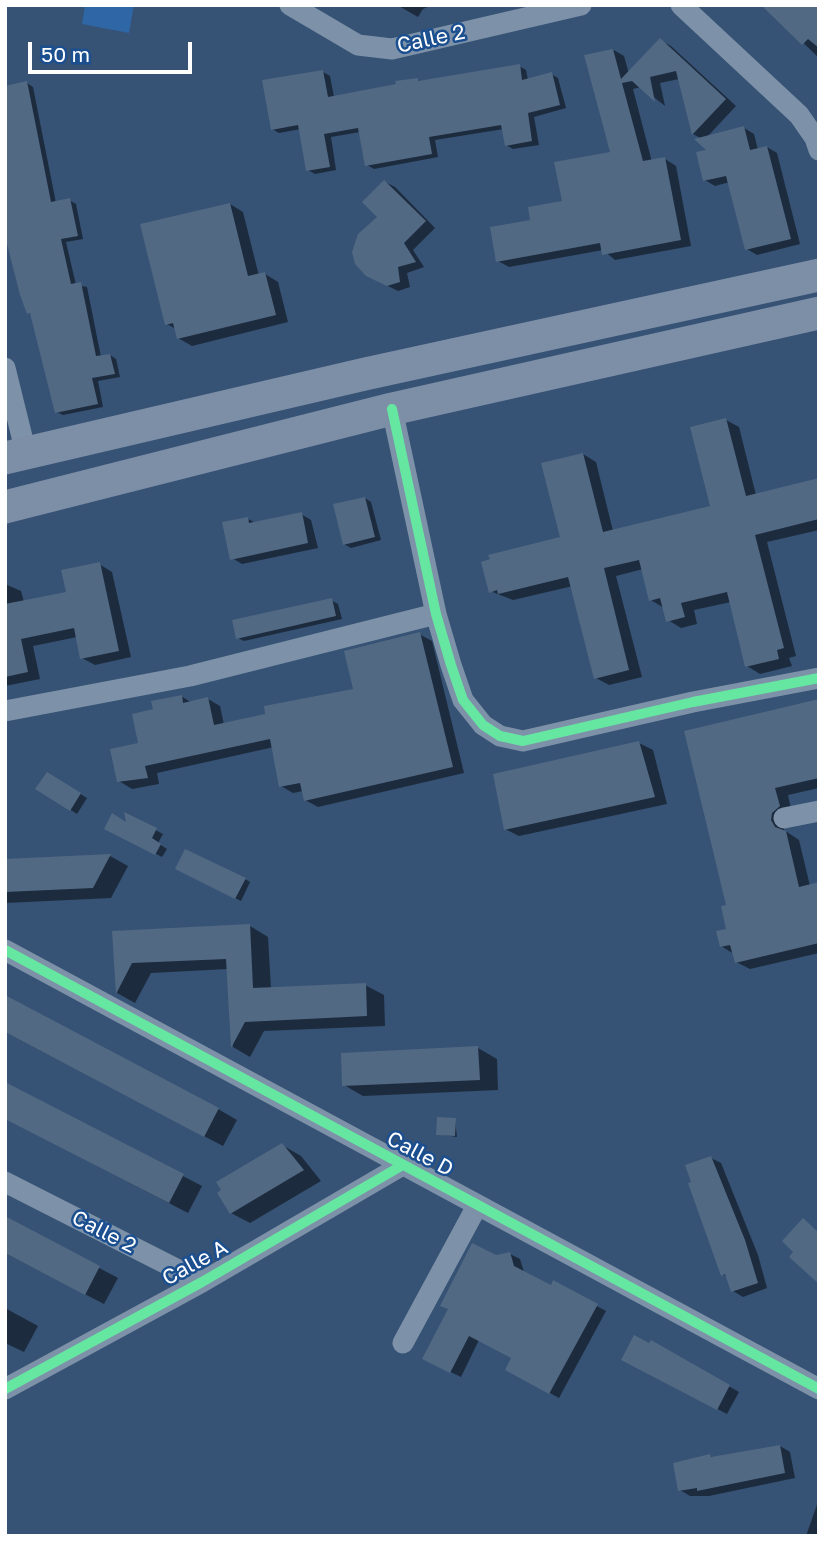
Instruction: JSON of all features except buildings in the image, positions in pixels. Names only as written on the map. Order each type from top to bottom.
[{"type":"main road","points":[[15,456],[819,275]]},
{"type":"main road","points":[[5,507],[392,409],[819,313]]},
{"type":"street","name":"Calle 2","points":[[290,5],[358,45],[392,49],[581,5]]},
{"type":"street","points":[[681,5],[799,115],[815,138],[819,150]]},
{"type":"street","points":[[5,368],[15,456]]},
{"type":"street","points":[[392,409],[436,614],[463,700],[483,725],[500,736],[523,741],[693,702],[819,678]]},
{"type":"street","points":[[5,711],[190,676],[436,614]]},
{"type":"street","points":[[784,818],[819,811]]},
{"type":"street","name":"Calle D","points":[[5,950],[401,1166],[819,1389]]},
{"type":"street","name":"Calle A","points":[[5,1389],[202,1282],[401,1166]]},
{"type":"street","name":"Calle 2","points":[[5,1182],[202,1282]]},
{"type":"street","points":[[403,1343],[477,1206]]},
{"type":"shaded area","points":[[85,5],[134,5],[129,33],[82,24]]},
{"type":"cycle path","points":[[392,409],[436,614],[451,665],[463,700],[483,725],[500,736],[523,741],[693,702],[819,678]]},
{"type":"cycle path","points":[[5,950],[819,1389]]},
{"type":"cycle path","points":[[5,1389],[202,1282],[401,1166]]}]
